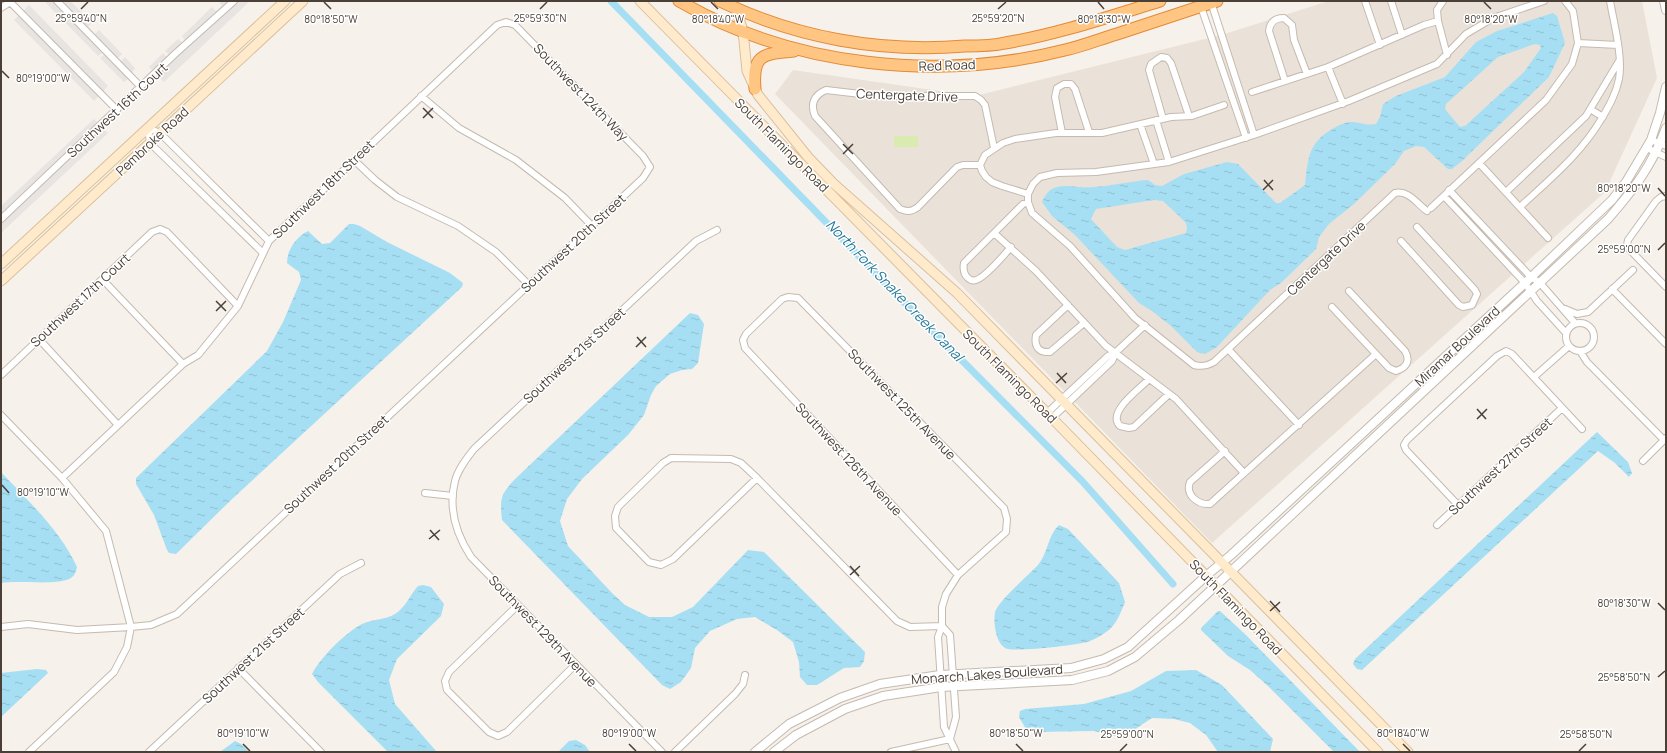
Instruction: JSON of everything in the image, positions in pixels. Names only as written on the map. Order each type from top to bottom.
[{"type":"highway","name":"Red Road","points":[[679,1],[743,31],[804,50],[862,62],[900,66],[933,67],[1004,62],[1065,50],[1208,3]]},
{"type":"highway","name":"Red Road","points":[[720,1],[736,9],[818,36],[863,44],[930,49],[1010,42],[1061,31],[1160,1]]},
{"type":"highway","points":[[755,89],[754,75],[756,65],[763,56],[772,53],[804,50]]},
{"type":"main road","name":"Pembroke Road","points":[[1,282],[304,1]]},
{"type":"main road","name":"South Flamingo Road","points":[[640,1],[1050,415],[1378,752]]},
{"type":"main road","name":"Pembroke Road","points":[[1,264],[283,3]]},
{"type":"main road","name":"South Flamingo Road","points":[[736,9],[743,31],[747,71],[758,95],[785,130],[833,183],[957,293],[1065,401],[1230,572],[1408,752]]},
{"type":"street","points":[[57,1],[141,87]]},
{"type":"street","name":"Southwest 16th Court","points":[[1,219],[234,1]]},
{"type":"street","points":[[1365,1],[1380,44]]},
{"type":"street","points":[[1390,1],[1402,35]]},
{"type":"street","points":[[1443,1],[1437,10],[1438,21],[1447,55]]},
{"type":"street","points":[[1011,247],[983,276],[977,280],[972,281],[964,274],[964,263],[1023,204],[1028,202],[1028,194],[1033,184],[1040,177],[1047,174],[1096,172],[1169,162],[1246,138],[1343,104],[1436,64],[1447,55],[1466,34],[1493,18],[1544,1]]},
{"type":"street","name":"Centergate Drive","points":[[1028,202],[1032,213],[1070,246],[1112,293],[1145,325],[1194,365],[1208,366],[1395,193],[1406,193],[1429,210],[1546,100],[1572,64],[1578,43],[1572,11],[1565,1]]},
{"type":"street","points":[[1520,207],[1582,148],[1612,102],[1619,79],[1619,61],[1618,46],[1610,1]]},
{"type":"street","points":[[1664,1],[1666,10]]},
{"type":"street","points":[[1,8],[11,2],[117,110]]},
{"type":"street","points":[[283,3],[289,14]]},
{"type":"street","points":[[1208,3],[1254,135]]},
{"type":"street","points":[[1208,3],[1246,138]]},
{"type":"street","points":[[1285,81],[1269,31],[1272,22],[1278,18],[1284,18],[1292,25],[1294,40],[1307,74]]},
{"type":"street","points":[[1252,92],[1328,68],[1380,44],[1438,21]]},
{"type":"street","name":"Southwest 18th Street","points":[[62,478],[183,364],[198,355],[238,306],[269,241],[421,96],[497,26],[506,22]]},
{"type":"street","name":"Southwest 124th Way","points":[[506,22],[515,25],[643,156],[650,167]]},
{"type":"street","points":[[1578,43],[1618,46]]},
{"type":"street","points":[[1163,119],[1149,70],[1151,64],[1161,57],[1167,58],[1171,63],[1189,116]]},
{"type":"street","points":[[1506,192],[1586,116],[1619,61]]},
{"type":"street","points":[[1328,68],[1343,104]]},
{"type":"street","points":[[1062,133],[1055,97],[1057,88],[1064,84],[1071,84],[1075,89],[1089,132]]},
{"type":"street","name":"Miramar Boulevard","points":[[1206,576],[1222,563],[1528,280],[1612,200],[1626,182],[1651,140],[1660,113],[1666,87]]},
{"type":"street","name":"Centergate Drive","points":[[980,165],[963,165],[957,168],[918,207],[907,212],[900,209],[815,116],[812,110],[813,101],[818,94],[826,90],[878,96],[975,96],[985,105],[994,148]]},
{"type":"street","points":[[421,96],[459,128],[516,160],[565,198],[592,226]]},
{"type":"street","points":[[1028,194],[992,182],[982,171],[980,165],[985,155],[994,148],[1015,139],[1062,133],[1102,133],[1156,120],[1189,116],[1224,105]]},
{"type":"street","points":[[1590,109],[1603,117]]},
{"type":"street","points":[[1156,120],[1169,162]]},
{"type":"street","points":[[1140,124],[1154,164]]},
{"type":"street","points":[[148,128],[160,133],[269,241]]},
{"type":"street","points":[[148,128],[150,143],[263,253]]},
{"type":"street","name":"Miramar Boulevard","points":[[1216,586],[1608,219],[1633,190],[1656,153],[1663,145],[1666,128]]},
{"type":"street","points":[[1651,140],[1663,145]]},
{"type":"street","points":[[1647,148],[1666,157]]},
{"type":"street","points":[[354,160],[375,180],[397,197],[458,226],[496,252],[528,284]]},
{"type":"street","points":[[1479,163],[1548,238]]},
{"type":"street","name":"Southwest 20th Street","points":[[1,627],[28,624],[77,630],[131,628],[151,625],[177,614],[643,178],[650,167]]},
{"type":"street","points":[[1449,190],[1528,280],[1531,292],[1537,301],[1566,333],[1569,346],[1576,351],[1589,348],[1595,337],[1592,328],[1585,323],[1575,323],[1566,333]]},
{"type":"street","points":[[1444,196],[1472,227],[1528,280],[1540,283],[1575,323]]},
{"type":"street","points":[[1663,196],[1628,240],[1627,245],[1630,250],[1666,287]]},
{"type":"street","points":[[1472,227],[1478,222]]},
{"type":"street","points":[[1401,241],[1459,305],[1463,307],[1472,305],[1476,294],[1475,290],[1416,227]]},
{"type":"street","name":"Southwest 17th Court","points":[[1,375],[152,232],[160,229],[167,232],[238,306]]},
{"type":"street","name":"Southwest 21st Street","points":[[453,496],[455,480],[463,463],[474,449],[696,241],[717,230]]},
{"type":"street","points":[[994,233],[1036,271],[1106,346],[1116,352],[1176,399],[1244,473]]},
{"type":"street","points":[[1585,323],[1588,312],[1633,270]]},
{"type":"street","points":[[103,280],[183,364]]},
{"type":"street","points":[[1612,289],[1666,344]]},
{"type":"street","points":[[1332,307],[1389,368],[1396,371],[1405,368],[1407,363],[1405,351],[1349,291]]},
{"type":"street","name":"Southwest 126th Avenue","points":[[788,297],[782,299],[746,334],[743,340],[744,348],[958,575]]},
{"type":"street","name":"Southwest 125th Avenue","points":[[788,297],[798,298],[1004,508],[1007,519],[1006,532],[958,575]]},
{"type":"street","points":[[1068,305],[1036,335],[1036,347],[1040,351],[1050,352],[1084,323]]},
{"type":"street","points":[[1560,306],[1571,313],[1577,314],[1588,312]]},
{"type":"street","points":[[1050,415],[1096,372],[1108,356],[1116,352],[1145,325]]},
{"type":"street","points":[[39,340],[118,425]]},
{"type":"street","points":[[1534,377],[1569,346]]},
{"type":"street","points":[[1228,349],[1299,425]]},
{"type":"street","points":[[1458,505],[1406,450],[1404,445],[1407,440],[1497,356],[1506,351],[1512,354],[1582,429]]},
{"type":"street","points":[[1580,351],[1587,362],[1665,439],[1643,461]]},
{"type":"street","points":[[1224,451],[1190,482],[1190,493],[1203,505],[1210,504],[1376,354]]},
{"type":"street","points":[[1149,378],[1119,408],[1116,415],[1116,420],[1120,426],[1125,428],[1134,427],[1169,394]]},
{"type":"street","name":"Southwest 27th Street","points":[[1437,525],[1562,408]]},
{"type":"street","points":[[1,415],[62,478],[106,531],[131,628],[127,647],[114,672],[29,752]]},
{"type":"street","points":[[757,478],[673,559],[661,565],[649,562],[616,528],[615,516],[618,507],[663,463],[671,458],[731,459],[741,463],[757,478],[897,621],[910,627],[942,626]]},
{"type":"street","points":[[425,493],[453,496]]},
{"type":"street","name":"Southwest 129th Avenue","points":[[453,496],[453,513],[457,532],[471,558],[662,752]]},
{"type":"street","name":"Southwest 21st Street","points":[[149,752],[340,574],[361,563]]},
{"type":"street","points":[[956,752],[944,727],[938,637],[942,626],[942,607],[946,594],[958,575]]},
{"type":"street","name":"Monarch Lakes Boulevard","points":[[755,752],[789,724],[840,698],[880,684],[940,675],[1071,668],[1104,660],[1128,647],[1206,576]]},
{"type":"street","name":"Monarch Lakes Boulevard","points":[[774,752],[796,735],[845,709],[883,696],[941,687],[1072,680],[1108,671],[1135,657],[1161,637],[1216,586]]},
{"type":"street","points":[[518,605],[449,672],[445,681],[447,690],[489,732],[498,736],[507,732],[576,664]]},
{"type":"street","points":[[942,626],[950,635],[953,674],[956,717],[950,739]]},
{"type":"street","points":[[238,668],[321,752]]},
{"type":"street","points":[[675,752],[735,694],[743,684],[745,675]]},
{"type":"street","points":[[891,752],[950,739]]},
{"type":"shaded area","points":[[44,1],[62,1],[64,3],[70,1],[92,22],[88,27],[95,34],[99,30],[122,54],[118,58],[121,61],[125,57],[135,68],[128,79],[124,82],[100,58],[104,55],[102,53],[98,56]]},
{"type":"shaded area","points":[[219,1],[250,1],[164,82],[149,67],[163,53],[167,57],[169,55],[165,51],[178,39],[183,43],[185,40],[182,36],[212,7],[216,11],[222,6]]},
{"type":"shaded area","points":[[1329,1],[1642,1],[1657,78],[1605,192],[1212,543],[775,94],[793,70],[975,96],[1221,35]]},
{"type":"shaded area","points":[[29,5],[108,86],[94,101],[14,20]]},
{"type":"shaded area","points":[[94,119],[108,133],[1,233],[1,206]]},
{"type":"green space","points":[[894,136],[918,136],[918,147],[894,147]]},
{"type":"water","points":[[1553,13],[1557,16],[1565,43],[1549,77],[1452,169],[1448,169],[1424,147],[1416,146],[1404,151],[1395,164],[1354,204],[1329,224],[1319,237],[1316,249],[1281,283],[1270,290],[1217,347],[1205,354],[1197,352],[1171,326],[1139,303],[1075,235],[1052,216],[1042,202],[1046,194],[1054,188],[1069,186],[1107,186],[1148,180],[1155,185],[1162,186],[1184,174],[1227,162],[1238,164],[1276,203],[1280,203],[1305,185],[1307,167],[1311,152],[1314,145],[1325,133],[1338,126],[1351,122],[1369,125],[1376,124],[1380,117],[1383,104],[1396,96],[1445,77],[1476,42],[1497,31]],"holes":[[[1535,44],[1540,45],[1541,48],[1524,72],[1465,126],[1460,127],[1445,109],[1446,104],[1498,57]],[[1154,200],[1163,201],[1186,223],[1186,233],[1125,250],[1117,247],[1091,219],[1096,209]]]},
{"type":"water","points":[[349,224],[360,226],[387,242],[450,273],[463,283],[462,287],[231,500],[176,554],[169,553],[154,515],[136,484],[136,478],[267,351],[283,322],[301,280],[299,272],[287,263],[290,249],[296,240],[308,231],[322,244],[330,243]]},
{"type":"water","points":[[690,313],[698,315],[704,324],[698,363],[692,369],[682,370],[670,374],[656,386],[644,415],[628,435],[582,479],[567,499],[560,521],[568,546],[625,605],[649,617],[672,617],[693,607],[748,550],[764,552],[865,652],[864,661],[860,667],[844,668],[817,685],[807,685],[800,677],[799,662],[793,642],[777,630],[755,617],[737,619],[710,631],[695,648],[691,668],[681,682],[670,689],[662,685],[502,520],[502,498],[514,480]]},
{"type":"water","points":[[1597,432],[1628,462],[1632,473],[1629,477],[1615,463],[1598,451],[1362,670],[1357,669],[1353,664],[1355,659]]},
{"type":"water","points":[[1,472],[33,505],[62,541],[77,567],[71,578],[57,582],[1,583]]},
{"type":"water","points":[[1059,525],[1068,529],[1119,583],[1125,602],[1122,610],[1110,629],[1087,642],[1058,647],[1020,650],[1005,648],[999,642],[997,637],[994,622],[995,612],[1002,601],[1042,560],[1052,534]]},
{"type":"water","points":[[423,585],[431,587],[444,604],[441,616],[397,659],[389,680],[395,704],[437,752],[388,752],[318,682],[312,674],[327,653],[348,633],[366,622],[395,614],[405,605],[418,586]]},
{"type":"water","points":[[1218,611],[1220,611],[1247,636],[1360,752],[1334,752],[1269,687],[1250,670],[1228,656],[1201,630],[1201,628]]},
{"type":"water","points":[[37,669],[46,670],[48,673],[1,717],[1,673]]},
{"type":"water","points":[[1196,670],[1222,685],[1273,739],[1270,752],[1218,752],[1206,735],[1190,723],[1174,719],[1152,718],[1126,735],[1114,736],[1094,731],[1035,732],[1026,729],[1019,717],[1020,711],[1025,709],[1084,704],[1131,691],[1166,671]]},
{"type":"water","points":[[576,740],[585,745],[590,752],[558,752],[569,741]]},
{"type":"water","points":[[235,741],[241,744],[249,752],[220,752]]},
{"type":"waterway","name":"North Fork Snake Creek Canal","points":[[611,1],[887,285],[1083,482],[1173,584]]}]
